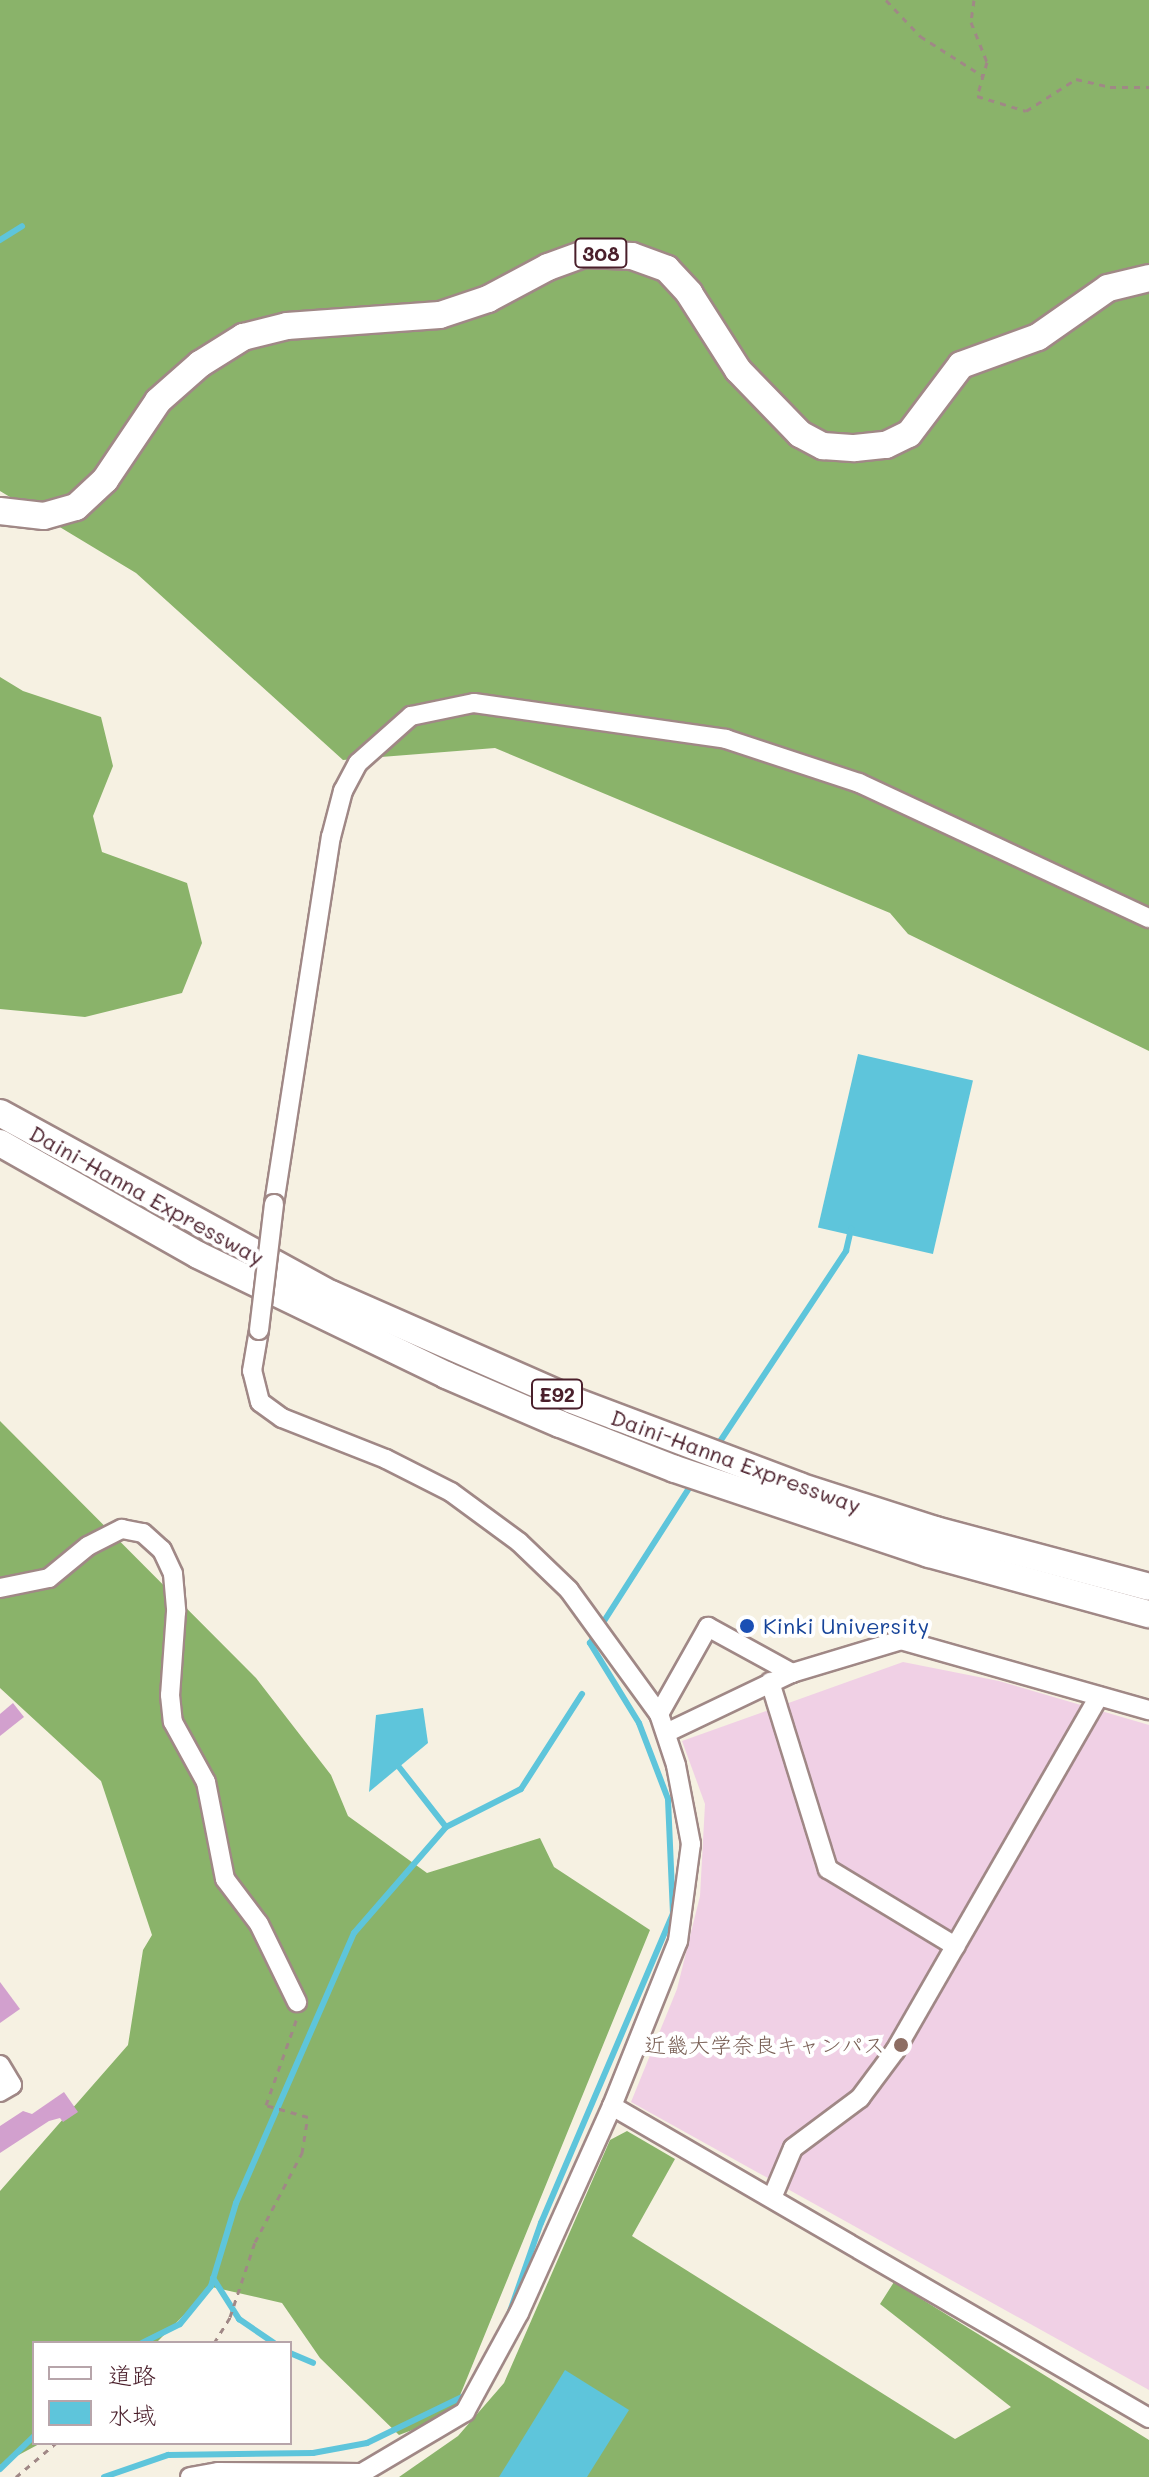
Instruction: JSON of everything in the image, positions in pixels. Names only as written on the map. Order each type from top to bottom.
[{"type":"highway","name":"308","points":[[0,511],[44,516],[76,507],[105,480],[158,401],[200,364],[243,337],[287,326],[440,315],[488,299],[528,276],[584,254],[632,256],[667,269],[689,293],[738,370],[800,434],[823,446],[855,448],[886,445],[909,434],[961,365],[1038,337],[1108,288],[1149,278]]},
{"type":"highway","name":"Daini-Hanna Expressway","points":[[0,1113],[331,1294],[572,1400],[799,1486],[920,1525],[1149,1587]]},
{"type":"highway","name":"Daini-Hanna Expressway","points":[[0,1143],[198,1255],[446,1375],[560,1424],[675,1469],[913,1550],[1149,1614]]},
{"type":"street","points":[[190,2477],[218,2472],[362,2473],[465,2412],[519,2313],[612,2106],[678,1941],[691,1844],[659,1714],[640,1681],[569,1590],[519,1542],[451,1492],[386,1459],[282,1418],[260,1402],[252,1371],[274,1204],[331,837],[343,791],[358,763],[411,716],[474,703],[726,739],[859,783],[1149,918]]},
{"type":"street","points":[[0,1588],[49,1578],[88,1546],[122,1529],[143,1533],[162,1550],[173,1574],[176,1612],[170,1695],[173,1722],[206,1782],[225,1879],[259,1924],[297,2002]]},
{"type":"street","points":[[659,1714],[708,1627],[792,1673]]},
{"type":"street","points":[[666,1733],[792,1673],[901,1640],[1149,1710]]},
{"type":"street","points":[[770,1682],[828,1869],[955,1946]]},
{"type":"street","points":[[772,2198],[793,2148],[860,2098],[887,2063],[1099,1696]]},
{"type":"street","points":[[0,2065],[12,2085],[0,2092]]},
{"type":"street","points":[[612,2106],[1149,2418]]},
{"type":"path","points":[[886,0],[920,36],[983,76]]},
{"type":"path","points":[[974,0],[971,22],[987,62],[977,96],[1026,111],[1076,79],[1110,87],[1149,87]]},
{"type":"path","points":[[215,2341],[230,2317],[255,2242],[302,2153],[308,2117],[266,2105],[296,2020],[297,2002]]},
{"type":"path","points":[[16,2477],[54,2445]]},
{"type":"shaded area","name":"近畿大学奈良キャンパス","points":[[903,1662],[999,1681],[1149,1725],[1149,2390],[631,2102],[677,1989],[700,1896],[705,1804],[682,1741]]},
{"type":"green space","points":[[0,0],[1149,0],[1149,1051],[908,934],[890,913],[495,748],[343,760],[136,573],[0,491]]},
{"type":"green space","points":[[0,677],[23,691],[101,717],[113,766],[93,816],[102,852],[187,883],[202,943],[182,993],[85,1017],[0,1009]]},
{"type":"green space","points":[[0,1421],[256,1678],[331,1775],[348,1816],[427,1873],[540,1838],[554,1867],[650,1930],[452,2415],[399,2435],[320,2358],[282,2303],[212,2287],[158,2341],[32,2341],[32,2445],[37,2445],[0,2465],[0,2191],[128,2045],[143,1950],[152,1935],[101,1781],[0,1688]]},
{"type":"green space","points":[[627,2131],[675,2159],[632,2236],[955,2439],[1011,2407],[880,2304],[894,2282],[1149,2440],[1149,2477],[399,2477],[458,2436],[504,2383],[610,2140]]},
{"type":"water","points":[[858,1054],[973,1081],[933,1254],[818,1227]]},
{"type":"water","points":[[423,1708],[428,1743],[369,1792],[376,1715]]},
{"type":"water","points":[[565,2370],[629,2410],[587,2477],[499,2477]]},
{"type":"building","points":[[13,1703],[24,1717],[0,1736],[0,1714]]},
{"type":"building","points":[[0,1982],[20,2009],[0,2023]]},
{"type":"building","points":[[64,2092],[78,2112],[63,2122],[60,2118],[49,2121],[0,2153],[0,2126],[23,2111],[32,2114]]},
{"type":"waterway","points":[[0,240],[22,226]]},
{"type":"waterway","points":[[717,1446],[846,1251],[851,1229]]},
{"type":"waterway","points":[[508,2317],[541,2223],[673,1914],[668,1799],[639,1723],[590,1643],[693,1482]]},
{"type":"waterway","points":[[146,2341],[180,2324],[211,2286],[236,2203],[354,1933],[446,1827],[521,1789],[582,1694]]},
{"type":"waterway","points":[[399,1767],[446,1827]]},
{"type":"waterway","points":[[213,2278],[239,2319],[271,2341]]},
{"type":"waterway","points":[[292,2354],[313,2363]]},
{"type":"waterway","points":[[104,2477],[168,2455],[313,2453],[367,2443],[468,2394]]},
{"type":"waterway","points":[[0,2469],[32,2438]]},
{"type":"place","name":"Kinki University","points":[[747,1626]]},
{"type":"place","name":"近畿大学奈良キャンパス","points":[[901,2045]]}]
